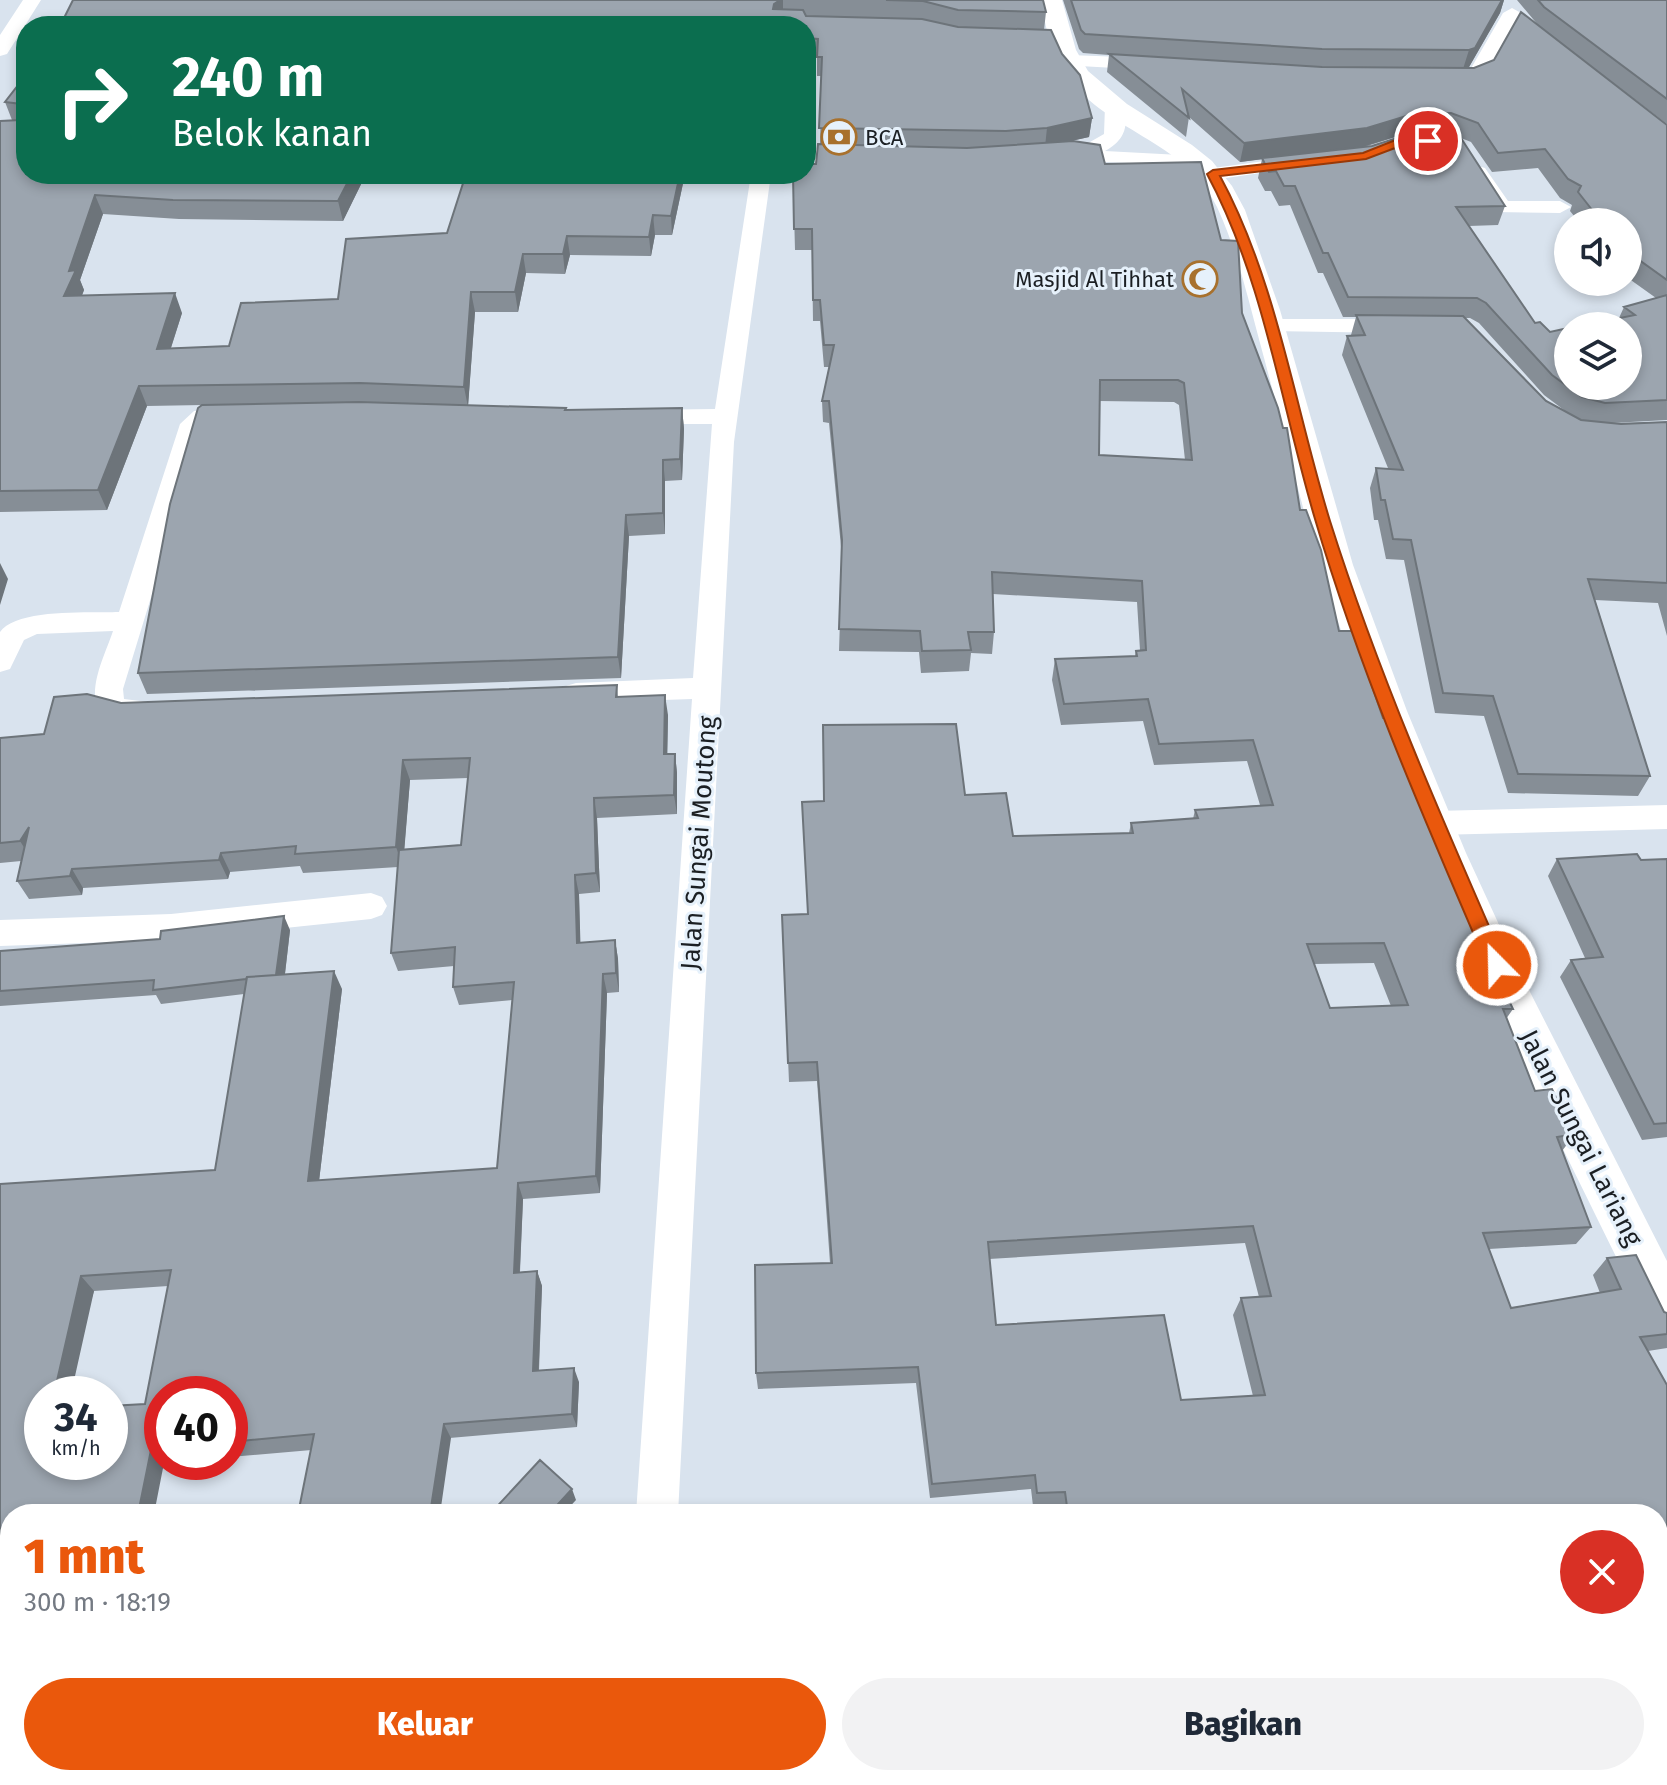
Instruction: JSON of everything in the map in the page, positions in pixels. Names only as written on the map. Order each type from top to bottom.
[{"type":"street","points":[[1051,0],[1065,51]]},
{"type":"street","points":[[1423,79],[1477,75],[1509,7],[1529,32]]},
{"type":"street","points":[[0,50],[16,25]]},
{"type":"street","points":[[1035,39],[1065,51],[1173,65]]},
{"type":"street","name":"Jalan Sungai Lariang","points":[[1065,51],[1079,77],[1115,106],[1206,168],[1231,208],[1271,326],[1322,518],[1352,614],[1435,823],[1509,993],[1667,1311]]},
{"type":"street","points":[[1067,156],[1108,141],[1116,131],[1115,106]]},
{"type":"street","points":[[816,155],[878,157]]},
{"type":"street","points":[[1038,157],[1067,156],[1206,168],[1325,161]]},
{"type":"street","points":[[1468,157],[1500,205],[1512,208],[1560,207]]},
{"type":"street","name":"Jalan Sungai Moutong","points":[[658,1504],[725,416],[760,184]]},
{"type":"street","points":[[1271,326],[1415,325]]},
{"type":"street","points":[[178,708],[131,710],[110,706],[107,698],[192,424],[203,416],[253,414]]},
{"type":"street","points":[[616,418],[725,416]]},
{"type":"street","points":[[0,662],[13,634],[33,625],[131,621]]},
{"type":"street","points":[[552,694],[708,688]]},
{"type":"street","points":[[1435,823],[1667,817]]},
{"type":"street","points":[[0,933],[171,927],[371,906]]},
{"type":"building","points":[[73,0],[780,0],[773,9],[803,10],[806,16],[65,16]]},
{"type":"building","points":[[886,0],[1043,0],[1046,12],[958,10],[923,1]]},
{"type":"building","points":[[1071,0],[1502,0],[1475,48],[1469,50],[1322,49],[1085,34]]},
{"type":"building","points":[[1538,0],[1667,0],[1667,99],[1544,7]]},
{"type":"building","points":[[1521,12],[1667,125],[1667,280],[1642,262],[1642,208],[1591,208],[1578,192],[1581,186],[1568,179],[1545,149],[1498,153],[1478,123],[1451,113],[1413,114],[1367,128],[1244,143],[1182,89],[1189,118],[1109,54],[1322,67],[1474,68],[1494,60]]},
{"type":"building","points":[[816,16],[922,19],[958,27],[1051,30],[1062,54],[1080,75],[1092,118],[1047,128],[1006,131],[819,128],[822,57],[817,57]]},
{"type":"building","points":[[16,88],[16,103],[5,102]]},
{"type":"building","points":[[16,120],[16,184],[347,184],[338,201],[173,200],[95,195],[69,271],[76,270],[64,296],[175,293],[157,349],[229,346],[241,303],[338,299],[346,239],[447,233],[463,184],[678,184],[671,216],[653,215],[649,237],[567,236],[563,254],[523,254],[515,292],[471,292],[464,387],[360,383],[139,386],[98,490],[0,491],[0,121]]},
{"type":"building","points":[[1447,131],[1459,135],[1505,206],[1456,207],[1535,323],[1540,322],[1550,332],[1554,331],[1554,376],[1486,303],[1477,298],[1348,297],[1328,253],[1323,253],[1295,186],[1284,186],[1276,171],[1269,172],[1262,158],[1372,146],[1416,132]]},
{"type":"building","points":[[1073,141],[1100,145],[1105,164],[1201,162],[1221,240],[1238,241],[1242,313],[1283,428],[1287,428],[1300,510],[1306,510],[1321,550],[1339,631],[1353,631],[1383,718],[1386,718],[1447,868],[1513,1009],[1503,1009],[1535,1091],[1552,1089],[1575,1134],[1557,1137],[1591,1227],[1483,1233],[1511,1308],[1621,1289],[1607,1258],[1636,1255],[1667,1313],[1667,1334],[1640,1337],[1667,1385],[1667,1504],[1067,1504],[1065,1492],[1037,1493],[1035,1475],[932,1484],[918,1367],[756,1373],[755,1265],[832,1263],[817,1062],[788,1063],[782,915],[808,914],[802,802],[824,801],[823,725],[956,724],[965,795],[1006,793],[1013,836],[1133,833],[1131,823],[1198,818],[1195,810],[1273,805],[1253,740],[1159,744],[1148,699],[1064,704],[1055,659],[1137,656],[1136,651],[1146,650],[1142,581],[992,572],[994,632],[968,632],[971,650],[922,651],[920,631],[839,629],[842,540],[829,401],[822,401],[834,345],[824,345],[820,300],[813,300],[812,229],[794,229],[793,184],[816,184],[818,144],[967,148]],"holes":[[[1100,380],[1178,380],[1184,383],[1192,460],[1099,455]],[[1384,943],[1408,1005],[1330,1008],[1307,944]],[[1253,1226],[1271,1296],[1241,1298],[1265,1395],[1181,1400],[1164,1315],[996,1325],[988,1242]]]},
{"type":"building","points":[[1667,295],[1667,400],[1605,403],[1594,400],[1642,400],[1642,312],[1631,312],[1624,307]]},
{"type":"building","points":[[1356,315],[1463,316],[1546,401],[1581,420],[1621,424],[1667,422],[1667,583],[1588,579],[1650,776],[1518,774],[1493,696],[1443,693],[1411,540],[1393,539],[1385,500],[1381,500],[1376,468],[1403,470],[1347,336],[1365,335]]},
{"type":"building","points":[[359,402],[565,410],[682,408],[680,459],[663,460],[663,513],[626,515],[618,657],[138,673],[170,504],[198,408],[202,405]]},
{"type":"building","points":[[617,685],[616,697],[665,695],[664,754],[675,754],[674,795],[594,798],[596,873],[575,875],[577,943],[615,940],[616,973],[603,974],[596,1176],[518,1183],[514,1273],[537,1271],[533,1371],[574,1368],[572,1414],[444,1424],[432,1504],[300,1504],[314,1434],[248,1440],[248,1376],[150,1376],[171,1270],[81,1276],[58,1376],[24,1376],[24,1480],[128,1480],[128,1405],[144,1404],[145,1480],[140,1504],[0,1504],[0,1184],[215,1170],[247,977],[334,971],[308,1181],[497,1168],[514,982],[453,987],[455,947],[391,953],[399,850],[461,845],[470,758],[403,760],[396,847],[295,854],[296,846],[221,853],[219,860],[72,869],[70,876],[17,881],[29,827],[20,841],[0,843],[0,738],[44,734],[54,697],[87,694],[121,703]]},
{"type":"building","points":[[1637,854],[1641,860],[1667,859],[1667,1123],[1654,1124],[1571,960],[1603,957],[1557,859]]},
{"type":"building","points":[[284,916],[276,975],[153,990],[154,980],[0,991],[0,951],[160,939],[161,931]]},
{"type":"building","points":[[540,1460],[572,1489],[558,1504],[499,1504]]},
{"type":"place","name":"BCA","points":[[839,137]]},
{"type":"place","name":"Masjid Al Tihhat","points":[[1200,279]]},
{"type":"route","points":[[1428,141],[1393,145],[1366,156],[1213,174],[1231,208],[1271,326],[1322,518],[1352,614],[1435,823],[1497,965]]}]
